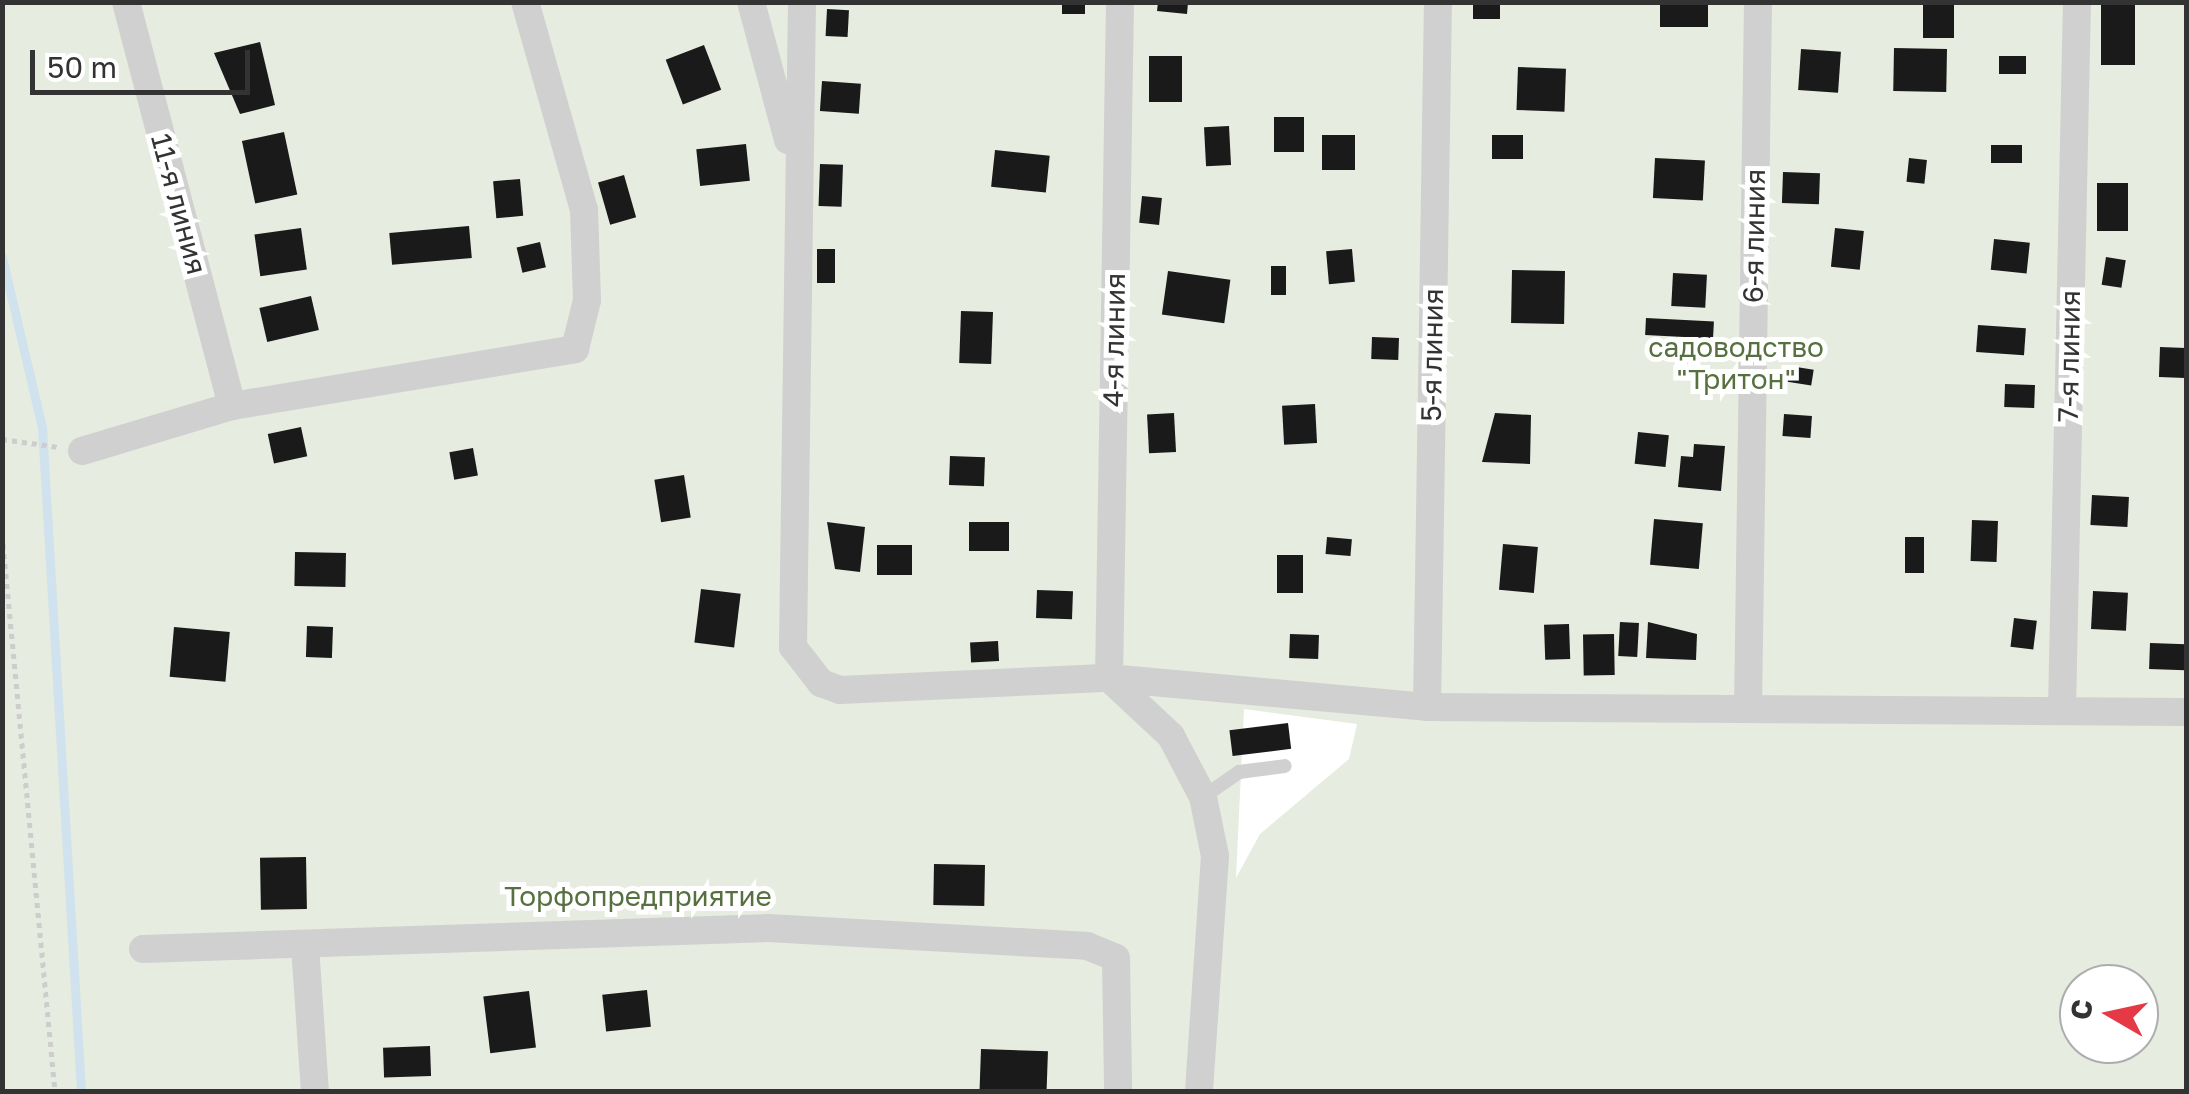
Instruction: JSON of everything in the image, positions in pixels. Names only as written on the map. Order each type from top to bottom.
[{"type":"street","name":"11-я линия","points":[[126,2],[232,406]]},
{"type":"street","points":[[82,451],[232,406],[576,349],[587,300],[584,210],[525,2]]},
{"type":"street","points":[[751,2],[795,165]]},
{"type":"street","points":[[802,2],[795,165],[797,661],[840,690],[1109,678],[1427,707],[2186,712]]},
{"type":"street","name":"4-я линия","points":[[1109,678],[1120,2]]},
{"type":"street","name":"5-я линия","points":[[1427,707],[1438,2]]},
{"type":"street","name":"6-я линия","points":[[1748,709],[1758,2]]},
{"type":"street","name":"7-я линия","points":[[2062,710],[2077,2]]},
{"type":"street","points":[[1109,678],[1171,736],[1203,797],[1214,856],[1199,1092]]},
{"type":"street","points":[[143,949],[768,928],[1087,946],[1116,958],[1118,1092]]},
{"type":"street","points":[[304,946],[314,1092]]},
{"type":"lane","points":[[1203,797],[1239,772],[1285,766]]},
{"type":"path","points":[[6,438],[82,451]]},
{"type":"path","points":[[2,534],[55,1092]]},
{"type":"green space","name":"садоводство \"Тритон\"","points":[[2,3],[2186,3],[2186,1091],[3,1091]],"holes":[[[1244,709],[1357,724],[1349,759],[1260,834],[1236,878]]]},
{"type":"building","points":[[1062,2],[1085,2],[1085,14],[1062,14]]},
{"type":"building","points":[[1158,2],[1188,2],[1187,14],[1157,11]]},
{"type":"building","points":[[1473,2],[1500,2],[1500,19],[1473,19]]},
{"type":"building","points":[[1660,2],[1708,2],[1708,27],[1660,27]]},
{"type":"building","points":[[1923,2],[1954,2],[1954,38],[1923,38]]},
{"type":"building","points":[[2101,5],[2135,5],[2135,65],[2101,65]]},
{"type":"building","points":[[827,9],[849,10],[848,37],[826,36]]},
{"type":"building","points":[[260,42],[275,105],[240,114],[214,53]]},
{"type":"building","points":[[704,45],[721,90],[683,105],[666,60]]},
{"type":"building","points":[[1894,48],[1947,49],[1946,92],[1893,91]]},
{"type":"building","points":[[1801,49],[1841,52],[1838,93],[1798,90]]},
{"type":"building","points":[[1149,56],[1182,56],[1182,102],[1149,102]]},
{"type":"building","points":[[1999,56],[2026,56],[2026,74],[1999,74]]},
{"type":"building","points":[[1518,67],[1566,69],[1564,112],[1516,110]]},
{"type":"building","points":[[822,81],[861,84],[859,114],[820,111]]},
{"type":"building","points":[[1274,117],[1304,117],[1304,152],[1274,152]]},
{"type":"building","points":[[1229,126],[1231,165],[1206,166],[1204,127]]},
{"type":"building","points":[[284,132],[297,195],[255,204],[242,141]]},
{"type":"building","points":[[1322,135],[1355,135],[1355,170],[1322,170]]},
{"type":"building","points":[[1492,135],[1523,135],[1523,159],[1492,159]]},
{"type":"building","points":[[746,144],[750,181],[700,186],[696,149]]},
{"type":"building","points":[[1991,145],[2022,145],[2022,163],[1991,163]]},
{"type":"building","points":[[995,150],[1050,156],[1046,193],[991,187]]},
{"type":"building","points":[[1655,158],[1705,161],[1703,201],[1653,198]]},
{"type":"building","points":[[1909,158],[1927,160],[1924,184],[1906,182]]},
{"type":"building","points":[[820,164],[843,165],[842,207],[819,206]]},
{"type":"building","points":[[1783,172],[1820,173],[1819,204],[1782,203]]},
{"type":"building","points":[[624,175],[636,217],[610,225],[598,182]]},
{"type":"building","points":[[520,179],[523,216],[496,218],[493,181]]},
{"type":"building","points":[[2097,183],[2128,183],[2128,231],[2097,231]]},
{"type":"building","points":[[1142,196],[1162,198],[1159,225],[1139,223]]},
{"type":"building","points":[[469,226],[472,258],[392,265],[389,233]]},
{"type":"building","points":[[301,228],[307,270],[260,276],[254,235]]},
{"type":"building","points":[[1835,228],[1864,231],[1860,270],[1831,267]]},
{"type":"building","points":[[1994,239],[2030,243],[2027,274],[1991,270]]},
{"type":"building","points":[[540,242],[546,267],[522,273],[517,247]]},
{"type":"building","points":[[817,249],[835,249],[835,283],[817,283]]},
{"type":"building","points":[[1352,249],[1355,282],[1329,284],[1326,251]]},
{"type":"building","points":[[2106,257],[2126,260],[2121,288],[2102,285]]},
{"type":"building","points":[[1271,266],[1286,266],[1286,295],[1271,295]]},
{"type":"building","points":[[1512,270],[1565,271],[1564,324],[1511,323]]},
{"type":"building","points":[[1168,271],[1230,280],[1224,323],[1162,315]]},
{"type":"building","points":[[1673,273],[1707,275],[1705,308],[1671,306]]},
{"type":"building","points":[[311,296],[319,330],[267,342],[259,308]]},
{"type":"building","points":[[961,311],[993,312],[991,364],[959,363]]},
{"type":"building","points":[[1646,318],[1714,322],[1713,339],[1645,335]]},
{"type":"building","points":[[1978,325],[2026,328],[2024,355],[1976,352]]},
{"type":"building","points":[[1372,337],[1399,338],[1398,360],[1371,359]]},
{"type":"building","points":[[2160,347],[2186,348],[2185,378],[2159,377]]},
{"type":"building","points":[[1790,366],[1814,370],[1811,386],[1787,382]]},
{"type":"building","points":[[2005,384],[2035,385],[2034,408],[2004,407]]},
{"type":"building","points":[[1315,404],[1317,443],[1284,445],[1282,406]]},
{"type":"building","points":[[1174,413],[1176,452],[1149,453],[1147,414]]},
{"type":"building","points":[[1495,413],[1531,415],[1530,464],[1482,462]]},
{"type":"building","points":[[1784,414],[1812,416],[1810,438],[1782,436]]},
{"type":"building","points":[[301,427],[307,456],[274,463],[268,434]]},
{"type":"building","points":[[1638,432],[1669,435],[1665,467],[1635,464]]},
{"type":"building","points":[[1694,444],[1725,446],[1721,491],[1678,487],[1681,456],[1693,457]]},
{"type":"building","points":[[473,448],[478,476],[454,480],[449,452]]},
{"type":"building","points":[[950,456],[985,457],[984,486],[949,485]]},
{"type":"building","points":[[684,475],[691,517],[661,522],[654,480]]},
{"type":"building","points":[[2092,495],[2129,497],[2127,527],[2090,525]]},
{"type":"building","points":[[1654,519],[1703,523],[1699,569],[1650,565]]},
{"type":"building","points":[[1972,520],[1998,521],[1997,562],[1971,561]]},
{"type":"building","points":[[827,522],[865,527],[860,572],[835,569]]},
{"type":"building","points":[[969,522],[1009,522],[1009,551],[969,551]]},
{"type":"building","points":[[1327,537],[1352,539],[1350,556],[1326,554]]},
{"type":"building","points":[[1905,537],[1924,537],[1924,573],[1905,573]]},
{"type":"building","points":[[1503,544],[1538,547],[1534,593],[1499,590]]},
{"type":"building","points":[[877,545],[912,545],[912,575],[877,575]]},
{"type":"building","points":[[295,552],[346,553],[345,587],[294,586]]},
{"type":"building","points":[[1277,555],[1303,555],[1303,593],[1277,593]]},
{"type":"building","points":[[701,589],[741,594],[734,647],[694,643]]},
{"type":"building","points":[[1037,590],[1073,591],[1072,619],[1036,618]]},
{"type":"building","points":[[2093,591],[2128,593],[2126,631],[2091,629]]},
{"type":"building","points":[[2014,618],[2037,621],[2033,650],[2010,647]]},
{"type":"building","points":[[1620,622],[1639,623],[1637,657],[1618,656]]},
{"type":"building","points":[[1648,622],[1697,634],[1696,660],[1646,658]]},
{"type":"building","points":[[1569,624],[1570,659],[1545,660],[1544,625]]},
{"type":"building","points":[[307,626],[333,627],[332,658],[306,657]]},
{"type":"building","points":[[174,627],[230,632],[225,682],[170,677]]},
{"type":"building","points":[[1290,634],[1319,635],[1318,659],[1289,658]]},
{"type":"building","points":[[1614,634],[1615,675],[1584,676],[1583,635]]},
{"type":"building","points":[[998,641],[999,661],[971,662],[970,642]]},
{"type":"building","points":[[2150,643],[2186,644],[2185,670],[2149,669]]},
{"type":"building","points":[[1288,723],[1291,749],[1233,756],[1229,730]]},
{"type":"building","points":[[306,857],[307,909],[261,910],[260,858]]},
{"type":"building","points":[[934,864],[985,865],[984,906],[933,905]]},
{"type":"building","points":[[647,990],[651,1027],[606,1032],[602,995]]},
{"type":"building","points":[[529,991],[536,1048],[490,1053],[483,997]]},
{"type":"building","points":[[430,1046],[431,1076],[384,1078],[383,1048]]},
{"type":"building","points":[[981,1049],[1048,1051],[1047,1092],[979,1092]]},
{"type":"waterway","points":[[2,257],[42,427],[81,1092]]},
{"type":"park label","name":"Торфопредприятие","points":[[638,896]]}]
